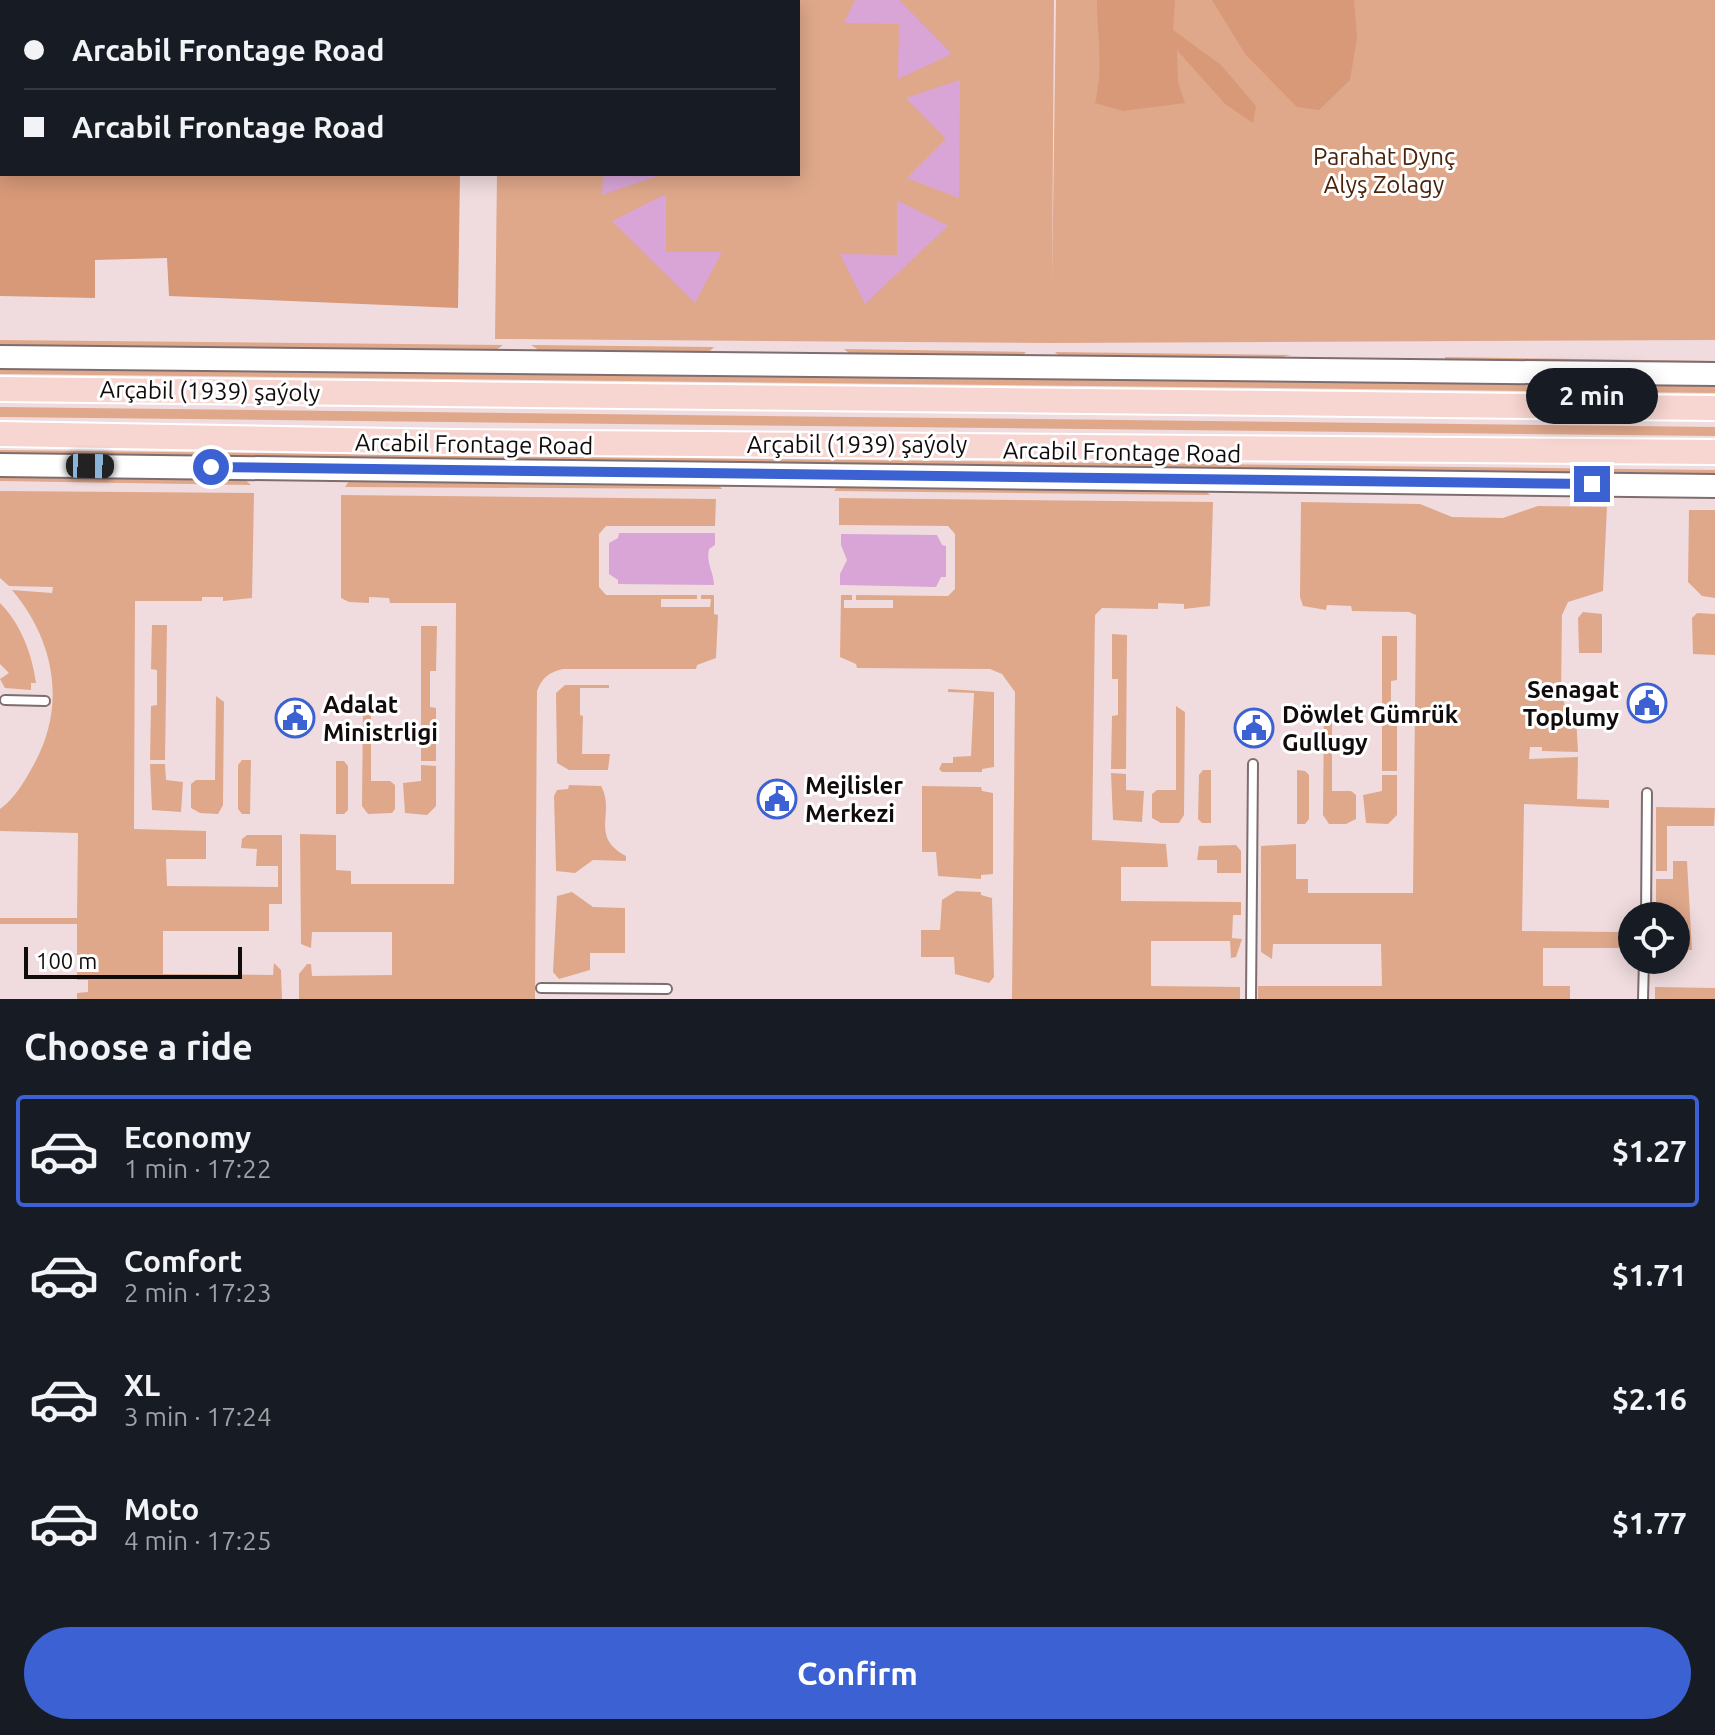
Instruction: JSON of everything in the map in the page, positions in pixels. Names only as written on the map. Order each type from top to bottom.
[{"type":"main road","name":"Arçabil (1939) şaýoly","points":[[0,389],[1715,408]]},
{"type":"main road","name":"Arçabil (1939) şaýoly","points":[[0,434],[453,442],[1715,452]]},
{"type":"street","points":[[0,357],[1715,374]]},
{"type":"street","name":"Arcabil Frontage Road","points":[[0,465],[1715,486]]},
{"type":"lane","points":[[5,700],[45,701]]},
{"type":"lane","points":[[1251,999],[1253,764]]},
{"type":"lane","points":[[1646,902],[1647,793]]},
{"type":"lane","points":[[1643,999],[1644,974]]},
{"type":"lane","points":[[541,988],[667,989]]},
{"type":"green space","name":"Parahat Dynç Alyş Zolagy","points":[[800,0],[1054,0],[1052,283],[1056,0],[1715,0],[1715,340],[1050,343],[495,339],[497,176],[800,176]]},
{"type":"green space","points":[[0,340],[503,345],[495,351],[0,346]]},
{"type":"green space","points":[[531,345],[714,347],[708,353],[540,351]]},
{"type":"green space","points":[[844,349],[1026,352],[1021,357],[851,355]]},
{"type":"green space","points":[[1055,352],[1291,355],[1269,360],[1060,357]]},
{"type":"green space","points":[[1445,357],[1715,361],[1715,365],[1445,362]]},
{"type":"green space","points":[[0,367],[1715,386],[1715,393],[0,374]]},
{"type":"green space","points":[[0,407],[1715,427],[1715,436],[0,417]]},
{"type":"green space","points":[[0,450],[1715,470],[1715,475],[0,456]]},
{"type":"green space","points":[[0,474],[243,478],[251,485],[0,481]]},
{"type":"green space","points":[[349,481],[716,482],[722,489],[345,487]]},
{"type":"green space","points":[[838,486],[1203,489],[1210,495],[834,491]]},
{"type":"green space","points":[[0,491],[254,493],[252,598],[135,601],[134,829],[206,831],[206,859],[166,859],[167,886],[278,887],[278,866],[256,866],[257,849],[241,848],[242,839],[247,835],[282,835],[282,904],[269,904],[269,931],[163,931],[163,974],[273,975],[274,963],[281,970],[282,999],[77,999],[77,993],[88,992],[88,980],[77,980],[77,924],[0,924],[0,918],[77,918],[78,833],[0,831],[0,809],[23,784],[44,743],[53,697],[47,652],[27,610],[12,590],[52,593],[53,587],[9,586],[0,578]]},
{"type":"green space","points":[[341,495],[716,499],[715,526],[606,526],[599,534],[599,587],[606,595],[697,595],[697,599],[661,599],[661,607],[710,607],[711,599],[701,599],[701,595],[714,595],[714,614],[718,615],[716,658],[697,665],[696,669],[563,669],[547,676],[537,691],[535,999],[299,999],[299,974],[307,964],[311,964],[312,976],[392,975],[392,932],[312,932],[311,948],[301,944],[300,834],[336,835],[336,870],[351,871],[351,884],[454,884],[456,603],[390,603],[389,598],[369,597],[369,603],[349,602],[341,598]]},
{"type":"green space","points":[[839,498],[1213,502],[1210,606],[1184,609],[1184,604],[1158,603],[1158,609],[1102,608],[1095,615],[1092,840],[1166,844],[1168,867],[1121,867],[1121,901],[1241,902],[1241,915],[1233,915],[1232,938],[1242,939],[1236,957],[1231,958],[1230,941],[1151,941],[1151,986],[1240,987],[1240,999],[1012,999],[1015,692],[1002,674],[990,669],[857,668],[856,664],[840,657],[841,595],[852,595],[852,600],[844,600],[844,608],[893,608],[893,600],[856,600],[856,595],[948,596],[955,589],[955,534],[948,526],[839,525]]},
{"type":"green space","points":[[1301,502],[1420,504],[1452,517],[1503,518],[1538,506],[1607,507],[1603,591],[1568,602],[1562,615],[1561,694],[1565,705],[1576,716],[1578,752],[1542,751],[1542,747],[1530,747],[1529,759],[1578,757],[1577,799],[1609,800],[1609,808],[1524,804],[1522,931],[1618,932],[1618,948],[1543,948],[1543,986],[1570,986],[1570,999],[1258,999],[1258,986],[1382,986],[1381,944],[1273,944],[1272,959],[1261,952],[1261,846],[1296,844],[1296,879],[1308,879],[1308,893],[1413,893],[1416,615],[1409,612],[1352,611],[1351,606],[1327,605],[1326,610],[1303,606],[1300,597]]},
{"type":"green space","points":[[1689,510],[1715,510],[1715,598],[1702,596],[1688,582]]},
{"type":"green space","points":[[0,603],[20,630],[32,661],[36,683],[31,683],[31,690],[5,688],[0,679],[9,673],[0,664]]},
{"type":"green space","points":[[1583,612],[1602,614],[1602,653],[1579,653],[1578,618]]},
{"type":"green space","points":[[1697,613],[1715,614],[1715,655],[1693,654],[1692,618]]},
{"type":"green space","points":[[152,625],[167,625],[165,760],[150,760],[151,706],[157,705],[157,670],[151,669]]},
{"type":"green space","points":[[421,626],[437,626],[436,671],[430,671],[430,707],[436,708],[436,761],[421,761]]},
{"type":"green space","points":[[1112,634],[1127,635],[1126,769],[1111,769],[1112,716],[1118,715],[1118,679],[1112,679]]},
{"type":"green space","points":[[1382,636],[1397,636],[1397,680],[1391,681],[1391,716],[1397,717],[1397,771],[1382,771]]},
{"type":"green space","points":[[565,685],[609,685],[609,688],[580,688],[582,754],[610,754],[608,770],[569,770],[557,763],[556,693]]},
{"type":"green space","points":[[948,689],[994,692],[994,767],[982,769],[982,772],[942,772],[939,769],[942,763],[953,763],[953,757],[971,756],[974,693],[948,692]]},
{"type":"green space","points":[[216,696],[224,702],[223,805],[218,814],[200,813],[191,808],[191,784],[196,780],[215,780]]},
{"type":"green space","points":[[371,697],[371,781],[390,781],[395,785],[395,809],[392,813],[368,814],[362,806],[363,703]]},
{"type":"green space","points":[[1176,706],[1185,712],[1184,815],[1179,823],[1161,823],[1152,818],[1152,794],[1157,790],[1176,790]]},
{"type":"green space","points":[[1332,706],[1332,791],[1351,791],[1356,795],[1356,819],[1346,824],[1329,824],[1323,815],[1324,712]]},
{"type":"green space","points":[[242,760],[251,760],[250,814],[242,814],[238,809],[238,765]]},
{"type":"green space","points":[[336,761],[344,761],[348,766],[348,810],[344,814],[336,814]]},
{"type":"green space","points":[[150,764],[165,764],[166,780],[183,782],[181,812],[152,810]]},
{"type":"green space","points":[[421,765],[436,766],[436,806],[427,815],[405,813],[403,783],[421,781]]},
{"type":"green space","points":[[1203,770],[1211,770],[1211,823],[1202,823],[1198,819],[1199,775]]},
{"type":"green space","points":[[1297,770],[1309,775],[1309,819],[1305,824],[1297,824]]},
{"type":"green space","points":[[1111,773],[1126,774],[1126,790],[1144,791],[1142,822],[1113,820]]},
{"type":"green space","points":[[1382,775],[1397,775],[1397,815],[1388,824],[1366,823],[1363,795],[1382,791]]},
{"type":"green space","points":[[569,785],[601,786],[605,796],[606,832],[615,848],[626,856],[626,861],[593,860],[575,873],[556,871],[554,796],[557,790],[568,789]]},
{"type":"green space","points":[[922,786],[981,787],[982,791],[993,793],[993,874],[981,875],[981,879],[938,876],[936,852],[922,852]]},
{"type":"green space","points":[[1656,807],[1715,808],[1714,826],[1667,826],[1667,871],[1656,871]]},
{"type":"green space","points":[[1236,845],[1241,851],[1241,873],[1217,873],[1217,860],[1197,860],[1199,846]]},
{"type":"green space","points":[[1673,861],[1687,861],[1689,902],[1656,902],[1656,879],[1673,879]]},
{"type":"green space","points":[[956,891],[981,892],[981,895],[992,898],[994,977],[989,983],[955,974],[954,957],[921,957],[921,930],[940,930],[942,900]]},
{"type":"green space","points":[[572,892],[593,907],[625,908],[625,953],[590,953],[590,970],[559,979],[553,972],[557,896]]},
{"type":"green space","points":[[1655,987],[1715,988],[1715,999],[1655,999]]},
{"type":"shaded area","points":[[855,0],[899,0],[952,54],[898,79],[899,24],[844,23]]},
{"type":"shaded area","points":[[1097,0],[1175,0],[1173,30],[1221,65],[1256,106],[1253,123],[1225,104],[1177,50],[1178,82],[1185,103],[1123,111],[1095,103],[1100,65]]},
{"type":"shaded area","points":[[1212,0],[1354,0],[1357,38],[1350,80],[1319,110],[1297,107],[1245,54]]},
{"type":"shaded area","points":[[960,80],[959,198],[907,178],[946,139],[906,98]]},
{"type":"shaded area","points":[[0,176],[460,176],[458,308],[169,296],[167,258],[95,260],[95,298],[0,296]]},
{"type":"shaded area","points":[[603,176],[658,176],[602,195]]},
{"type":"shaded area","points":[[666,194],[666,252],[722,252],[695,303],[612,221]]},
{"type":"shaded area","points":[[897,200],[948,226],[865,304],[840,254],[897,255]]},
{"type":"shaded area","points":[[619,533],[715,533],[715,545],[709,549],[708,555],[714,585],[618,584],[618,580],[609,574],[609,543],[618,538]]},
{"type":"shaded area","points":[[841,534],[937,535],[942,545],[946,546],[946,577],[941,577],[936,587],[840,585],[840,574],[847,560],[841,545]]},
{"type":"place","name":"Senagat Toplumy","points":[[1647,703]]},
{"type":"place","name":"Adalat Ministrligi","points":[[295,718]]},
{"type":"place","name":"Döwlet Gümrük Gullugy","points":[[1254,728]]},
{"type":"place","name":"Mejlisler Merkezi","points":[[777,799]]},
{"type":"route","points":[[211,467],[1592,484]]}]
